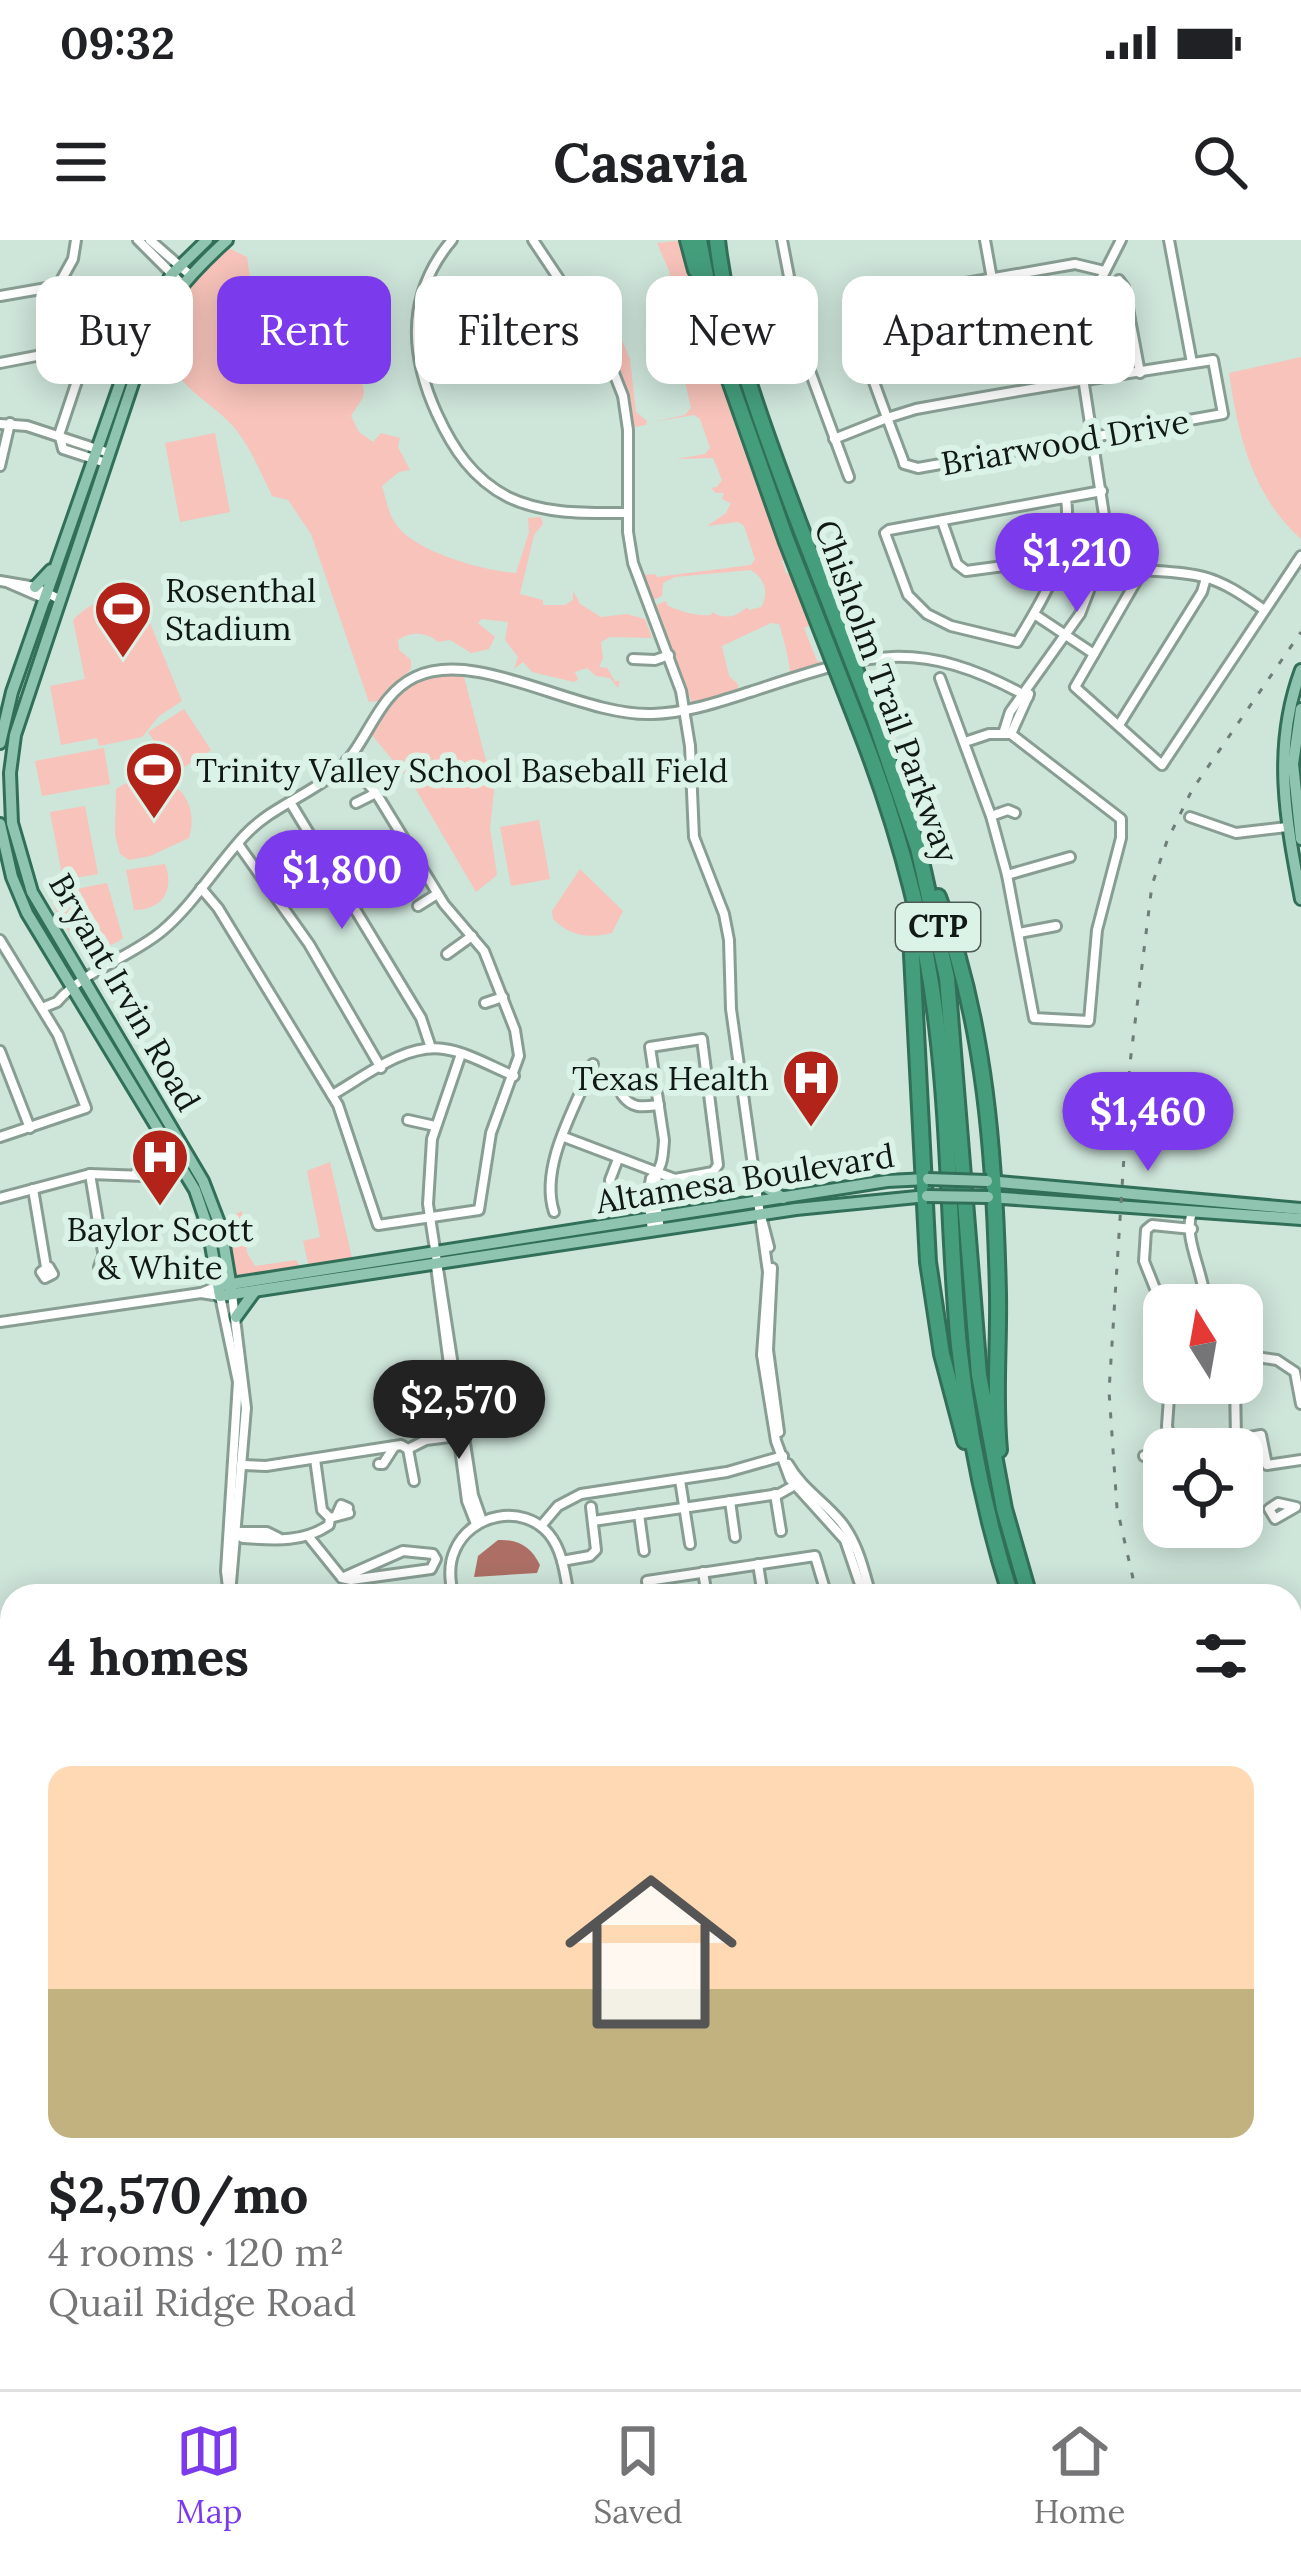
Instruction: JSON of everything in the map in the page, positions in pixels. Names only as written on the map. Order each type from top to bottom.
[{"type":"highway","points":[[688,240],[699,276]]},
{"type":"highway","name":"Chisholm Trail Parkway","points":[[700,240],[706,276]]},
{"type":"highway","name":"Chisholm Trail Parkway","points":[[718,240],[741,363],[874,718],[931,896],[950,993],[979,1375],[1004,1509],[1026,1584]]},
{"type":"highway","name":"Chisholm Trail Parkway","points":[[731,384],[884,794],[914,896],[935,1006],[959,1345],[987,1511],[1008,1584]]},
{"type":"highway","points":[[884,794],[914,943],[933,1306],[987,1511]]},
{"type":"highway","points":[[913,828],[969,995],[980,1052],[998,1307],[996,1407],[1004,1509]]},
{"type":"main road","name":"Bryant Irvin Road","points":[[0,742],[12,692],[102,456],[142,321],[207,240]]},
{"type":"main road","name":"Bryant Irvin Road","points":[[180,274],[227,240]]},
{"type":"main road","name":"Bryant Irvin Road","points":[[73,989],[32,892],[6,808],[18,720],[49,575],[102,456]]},
{"type":"main road","points":[[1301,670],[1292,723],[1293,826],[1301,899]]},
{"type":"main road","points":[[1292,723],[1301,709]]},
{"type":"main road","name":"Bryant Irvin Road","points":[[0,824],[20,898],[73,989],[181,1153],[225,1290]]},
{"type":"main road","points":[[1293,826],[1301,839]]},
{"type":"main road","points":[[989,1158],[1002,1173],[1025,1184]]},
{"type":"main road","name":"Altamesa Boulevard","points":[[225,1290],[435,1258],[532,1249],[759,1210],[808,1207],[887,1181],[925,1179],[1040,1201],[1301,1209]]},
{"type":"main road","points":[[755,1180],[786,1199]]},
{"type":"main road","name":"Altamesa Boulevard","points":[[759,1210],[786,1199],[925,1196],[1025,1184],[1301,1219]]},
{"type":"main road","points":[[1040,1201],[1062,1197],[1066,1189]]},
{"type":"main road","name":"Altamesa Boulevard","points":[[225,1290],[255,1291],[565,1233],[655,1225]]},
{"type":"main road","points":[[532,1249],[565,1233]]},
{"type":"main road","points":[[236,1317],[255,1291]]},
{"type":"street","points":[[0,296],[62,283],[74,259],[76,240]]},
{"type":"street","points":[[138,240],[180,274]]},
{"type":"street","points":[[151,240],[180,274]]},
{"type":"street","points":[[452,240],[420,296],[415,333],[421,373],[456,451],[482,479],[524,504],[552,511],[628,513]]},
{"type":"street","points":[[533,240],[603,344],[617,377],[628,430],[628,513],[635,573],[669,655],[685,711],[694,837],[730,940],[731,1009],[764,1219],[770,1278],[768,1374],[782,1456],[794,1485],[845,1540],[862,1584]]},
{"type":"street","points":[[782,240],[796,324],[849,477]]},
{"type":"street","points":[[985,240],[991,276]]},
{"type":"street","points":[[1102,276],[1120,244],[1130,240]]},
{"type":"street","points":[[1135,374],[1192,363],[1169,240]]},
{"type":"street","points":[[1009,276],[1075,264],[1104,271]]},
{"type":"street","points":[[1135,352],[1140,374]]},
{"type":"street","points":[[0,363],[36,357]]},
{"type":"street","name":"Briarwood Drive","points":[[887,418],[908,467],[1223,414],[1216,362],[1192,363]]},
{"type":"street","points":[[76,384],[59,435],[62,449],[102,456]]},
{"type":"street","points":[[874,384],[887,418]]},
{"type":"street","points":[[834,440],[887,418],[1054,384]]},
{"type":"street","points":[[1007,734],[1006,717],[1088,599],[1100,562],[1102,491],[1084,384]]},
{"type":"street","points":[[0,466],[5,423],[59,435],[102,456]]},
{"type":"street","points":[[72,452],[76,441]]},
{"type":"street","points":[[1066,498],[1067,536],[1057,567],[1013,644],[951,626],[927,614],[908,595],[885,533],[1102,491]]},
{"type":"street","points":[[942,521],[957,564],[966,571],[1034,562],[1057,567]]},
{"type":"street","points":[[1142,571],[1075,686],[1162,765],[1301,556]]},
{"type":"street","points":[[1100,562],[1206,578],[1263,609]]},
{"type":"street","points":[[1119,725],[1202,592],[1206,578]]},
{"type":"street","points":[[4,582],[15,580],[47,594]]},
{"type":"street","points":[[4,582],[47,594]]},
{"type":"street","points":[[1034,614],[1094,654]]},
{"type":"street","points":[[633,659],[669,655]]},
{"type":"street","points":[[45,1006],[158,934],[250,830],[347,760],[400,686],[427,672],[450,667],[474,670],[591,707],[639,714],[685,711],[865,658],[892,655],[961,667],[1027,692]]},
{"type":"street","points":[[940,678],[991,815],[1034,1018],[1089,1021],[1097,930],[1120,819],[1007,734],[965,742]]},
{"type":"street","points":[[201,888],[218,908],[332,1095],[380,1225],[482,1208],[490,1133],[514,1076],[520,1048],[493,968],[437,894],[376,793],[347,760]]},
{"type":"street","points":[[356,803],[376,793]]},
{"type":"street","points":[[290,802],[421,1018],[431,1048]]},
{"type":"street","points":[[991,815],[1015,812]]},
{"type":"street","points":[[1190,817],[1236,833],[1293,826]]},
{"type":"street","points":[[238,844],[308,944],[381,1068]]},
{"type":"street","points":[[388,855],[408,845]]},
{"type":"street","points":[[1007,875],[1070,856]]},
{"type":"street","points":[[418,906],[437,894]]},
{"type":"street","points":[[1018,933],[1056,926]]},
{"type":"street","points":[[447,954],[472,936]]},
{"type":"street","points":[[0,940],[45,1006],[85,1110],[0,1137]]},
{"type":"street","points":[[485,1003],[503,997]]},
{"type":"street","points":[[564,1137],[619,1160],[657,1174],[675,1179],[713,1172],[718,1165],[702,1039],[650,1047],[664,1140],[657,1174],[651,1178],[648,1195],[655,1225]]},
{"type":"street","points":[[332,1095],[431,1048],[461,1054],[514,1076]]},
{"type":"street","points":[[0,1052],[30,1128]]},
{"type":"street","points":[[461,1054],[435,1126],[429,1217],[459,1436],[479,1523]]},
{"type":"street","points":[[554,1212],[550,1199],[554,1164],[592,1064]]},
{"type":"street","points":[[622,1095],[628,1104],[640,1108],[659,1105]]},
{"type":"street","points":[[408,1120],[435,1126]]},
{"type":"street","points":[[0,1198],[90,1174],[135,1174],[181,1153]]},
{"type":"street","points":[[611,1190],[619,1160]]},
{"type":"street","points":[[90,1174],[104,1258]]},
{"type":"street","points":[[33,1189],[46,1267]]},
{"type":"street","points":[[1192,1207],[1196,1219],[1192,1229],[1206,1284]]},
{"type":"street","points":[[1153,1284],[1144,1261],[1146,1230],[1152,1226],[1192,1229]]},
{"type":"street","name":"Altamesa Boulevard","points":[[0,1322],[225,1290]]},
{"type":"street","name":"Bryant Irvin Road","points":[[225,1290],[236,1317],[246,1408],[228,1584]]},
{"type":"street","name":"Bryant Irvin Road","points":[[225,1290],[238,1382],[232,1533]]},
{"type":"street","points":[[1263,1358],[1298,1370],[1301,1404]]},
{"type":"street","points":[[241,1465],[375,1458],[394,1447],[408,1449],[434,1439],[446,1443],[459,1436]]},
{"type":"street","points":[[1263,1444],[1268,1465],[1301,1460]]},
{"type":"street","points":[[375,1458],[383,1464],[394,1447]]},
{"type":"street","points":[[408,1449],[413,1481]]},
{"type":"street","points":[[541,1526],[574,1496],[727,1472],[782,1456]]},
{"type":"street","points":[[782,1456],[802,1485],[845,1527],[859,1555],[865,1584]]},
{"type":"street","points":[[315,1459],[322,1510],[345,1517],[349,1510]]},
{"type":"street","points":[[680,1480],[690,1544]]},
{"type":"street","points":[[593,1521],[775,1494],[794,1485]]},
{"type":"street","points":[[775,1494],[781,1531]]},
{"type":"street","points":[[730,1501],[735,1538]]},
{"type":"street","points":[[562,1561],[595,1553],[591,1507]]},
{"type":"street","points":[[639,1514],[644,1551]]},
{"type":"street","points":[[232,1533],[308,1537],[329,1525],[334,1516]]},
{"type":"street","points":[[453,1584],[452,1559],[461,1538],[479,1523],[515,1516],[541,1526],[558,1547],[566,1584]]},
{"type":"street","points":[[308,1537],[342,1578],[351,1580],[431,1569],[436,1559]]},
{"type":"street","points":[[342,1578],[403,1551],[433,1554],[436,1559]]},
{"type":"street","points":[[647,1584],[815,1556],[823,1584]]},
{"type":"street","points":[[436,1559],[452,1559]]},
{"type":"street","points":[[758,1564],[761,1584]]},
{"type":"street","points":[[703,1572],[705,1584]]},
{"type":"shaded area","points":[[685,240],[693,276],[669,276],[657,243]]},
{"type":"shaded area","points":[[226,247],[247,257],[250,276],[217,276],[217,384],[362,384],[362,399],[351,416],[359,432],[373,442],[381,433],[400,438],[398,447],[410,470],[399,472],[382,486],[391,515],[404,533],[449,558],[516,573],[529,532],[528,518],[541,517],[543,524],[534,535],[520,594],[543,600],[543,605],[565,605],[573,600],[573,590],[580,604],[601,617],[627,614],[645,619],[652,638],[610,637],[601,642],[599,667],[607,668],[620,681],[618,688],[610,678],[596,676],[587,668],[575,672],[578,680],[574,682],[532,672],[523,662],[514,669],[518,657],[505,640],[508,622],[482,619],[478,623],[495,637],[489,649],[471,653],[450,640],[438,642],[418,634],[398,640],[399,650],[411,660],[411,669],[378,701],[369,702],[311,534],[288,500],[272,496],[237,431],[186,384],[193,384],[193,280]]},
{"type":"shaded area","points":[[622,340],[630,359],[636,412],[646,425],[634,427],[623,376]]},
{"type":"shaded area","points":[[1301,357],[1301,539],[1270,503],[1250,463],[1229,373]]},
{"type":"shaded area","points":[[686,384],[722,384],[786,559],[782,561],[787,575],[790,569],[811,625],[804,628],[817,661],[826,663],[790,673],[779,624],[771,623],[722,646],[738,691],[692,703],[656,605],[666,601],[689,613],[730,616],[747,607],[761,607],[765,591],[759,576],[750,570],[675,577],[663,583],[662,596],[653,600],[644,581],[645,575],[751,565],[755,559],[744,526],[738,522],[707,526],[726,513],[731,503],[722,499],[724,493],[711,488],[722,480],[713,458],[676,459],[705,454],[710,448],[700,419],[694,415],[653,422],[685,415],[691,408]]},
{"type":"shaded area","points":[[215,433],[230,512],[180,522],[165,443]]},
{"type":"shaded area","name":"Rosenthal Stadium","points":[[128,595],[145,611],[182,701],[159,716],[142,737],[99,746],[97,738],[61,745],[50,686],[85,679],[73,620],[98,602]]},
{"type":"shaded area","points":[[463,673],[494,791],[490,828],[497,875],[476,892],[414,786],[372,735],[407,689],[430,677]]},
{"type":"shaded area","points":[[184,709],[211,750],[175,773],[148,732]]},
{"type":"shaded area","points":[[104,748],[110,784],[42,796],[35,761]]},
{"type":"shaded area","name":"Trinity Valley School Baseball Field","points":[[152,776],[172,784],[186,798],[191,816],[189,838],[129,860],[120,854],[115,834],[116,789]]},
{"type":"shaded area","points":[[85,806],[98,874],[63,880],[50,812]]},
{"type":"shaded area","points":[[539,820],[550,879],[511,886],[500,827]]},
{"type":"shaded area","points":[[165,864],[164,897],[152,907],[134,910],[126,870]]},
{"type":"shaded area","points":[[580,869],[623,911],[612,933],[580,935],[553,919],[552,911]]},
{"type":"shaded area","points":[[107,883],[123,938],[110,945],[87,945],[60,919],[50,894]]},
{"type":"shaded area","points":[[330,1162],[353,1262],[309,1267],[303,1241],[320,1237],[307,1171]]},
{"type":"shaded area","points":[[242,1211],[247,1253],[255,1266],[296,1260],[301,1268],[238,1278],[233,1274],[222,1221]]},
{"type":"shaded area","points":[[498,1540],[528,1549],[540,1565],[537,1573],[474,1577],[478,1556]]},
{"type":"railway","points":[[1134,1584],[1117,1508],[1109,1391],[1130,1063],[1152,885],[1192,790],[1301,632]]},
{"type":"place","name":"Rosenthal Stadium","points":[[123,660]]},
{"type":"place","name":"Trinity Valley School Baseball Field","points":[[154,821]]},
{"type":"place","name":"Texas Health","points":[[811,1129]]},
{"type":"place","name":"Baylor Scott & White","points":[[160,1208]]}]
